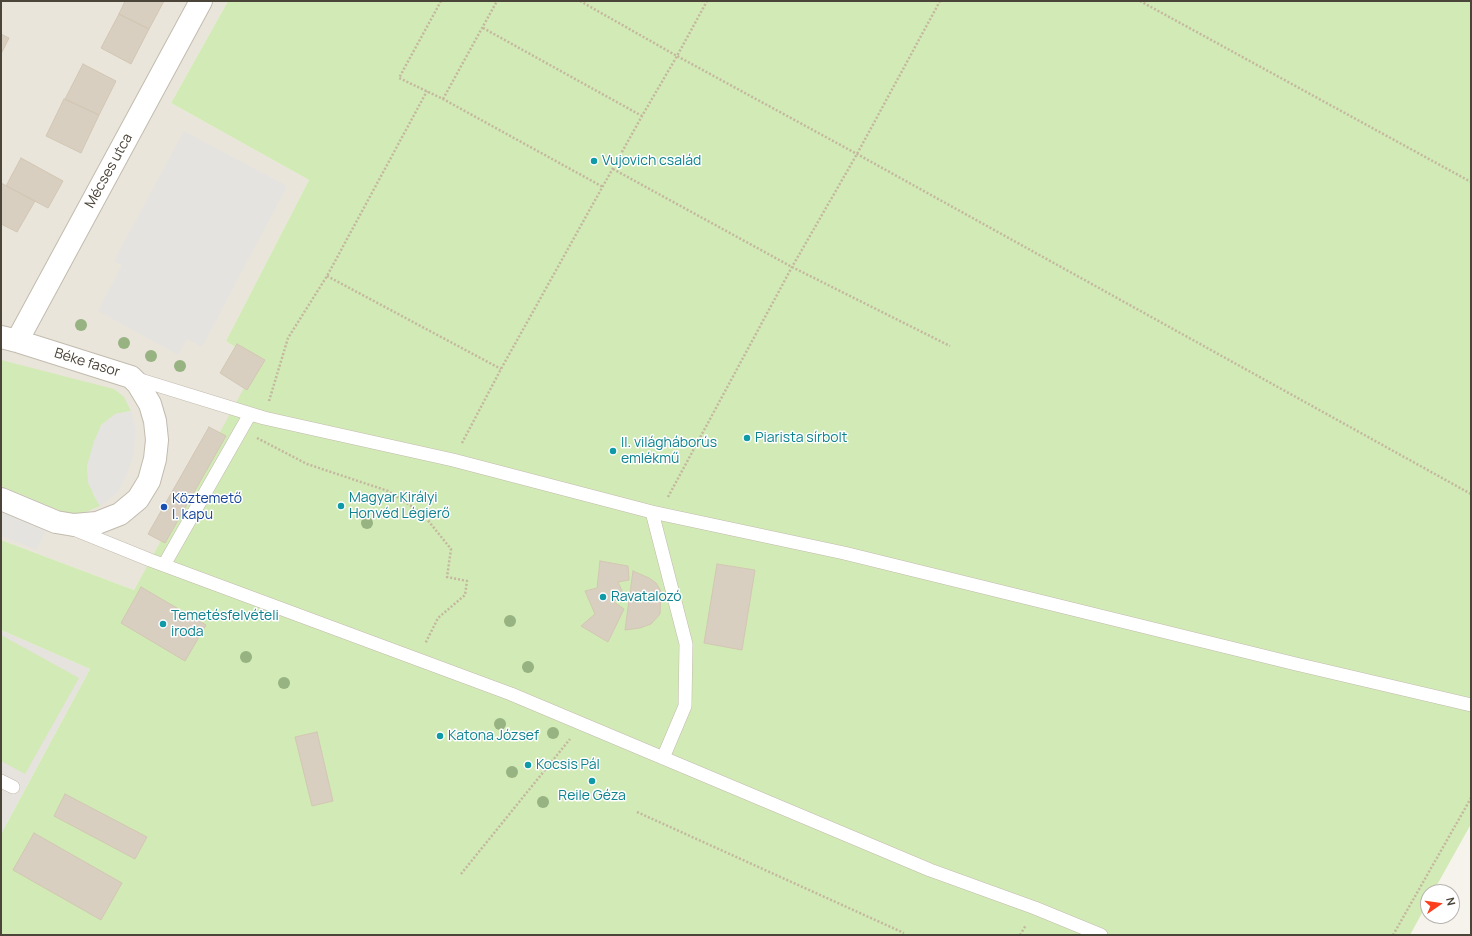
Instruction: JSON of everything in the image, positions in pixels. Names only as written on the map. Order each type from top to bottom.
[{"type":"street","name":"Mécses utca","points":[[9,339],[202,1]]},
{"type":"street","name":"Béke fasor","points":[[1,499],[56,522],[74,525],[97,523],[120,514],[138,499],[150,481],[155,459],[157,440],[155,421],[150,404],[138,384],[131,376],[9,339]]},
{"type":"lane","points":[[131,376],[257,416],[453,460],[656,512],[844,553],[1296,664],[1471,705]]},
{"type":"lane","points":[[164,565],[257,416]]},
{"type":"lane","points":[[656,512],[686,644],[685,706],[663,758]]},
{"type":"lane","points":[[56,522],[150,560],[511,694],[930,870],[1035,908],[1101,935]]},
{"type":"lane","points":[[1,781],[13,787]]},
{"type":"path","points":[[442,1],[399,78],[444,99],[603,187]]},
{"type":"path","points":[[444,99],[484,28],[497,1]]},
{"type":"path","points":[[580,1],[1471,494]]},
{"type":"path","points":[[453,460],[501,369],[707,1]]},
{"type":"path","points":[[656,512],[792,267],[857,154],[940,1]]},
{"type":"path","points":[[1140,1],[1471,182]]},
{"type":"path","points":[[484,28],[642,116]]},
{"type":"path","points":[[415,658],[424,647],[438,618],[465,595],[467,581],[448,577],[451,549],[422,513],[388,491],[307,464],[252,436],[257,416],[288,338],[327,276],[428,91]]},
{"type":"path","points":[[613,169],[792,267],[950,346]]},
{"type":"path","points":[[327,276],[501,369]]},
{"type":"path","points":[[461,874],[583,724]]},
{"type":"path","points":[[1393,935],[1471,798]]},
{"type":"path","points":[[637,812],[904,933]]},
{"type":"shaded area","points":[[1,1],[228,1],[171,103],[309,180],[226,341],[235,347],[245,388],[134,590],[1,540]]},
{"type":"shaded area","points":[[184,131],[287,186],[202,347],[187,339],[178,355],[98,311],[122,265],[114,261]]},
{"type":"shaded area","points":[[131,411],[136,429],[134,452],[127,474],[117,493],[100,506],[88,483],[87,466],[94,441],[101,426],[115,414]]},
{"type":"shaded area","points":[[1,512],[46,529],[37,550],[1,536]]},
{"type":"shaded area","points":[[1,630],[90,669],[1,834]]},
{"type":"green space","points":[[228,1],[1471,1],[1471,824],[1437,884],[1420,884],[1420,917],[1410,935],[1,935],[1,834],[90,669],[1,630],[1,540],[134,590],[244,388],[220,373],[235,347],[226,341],[309,180],[171,103]]},
{"type":"green space","points":[[1,360],[114,389],[124,397],[131,411],[115,414],[101,425],[87,466],[93,494],[100,506],[83,513],[68,514],[1,486]]},
{"type":"green space","points":[[1,635],[79,678],[25,774],[1,761]]},
{"type":"building","points":[[125,1],[164,1],[149,29],[119,14]]},
{"type":"building","points":[[119,14],[149,29],[131,64],[101,48]]},
{"type":"building","points":[[1,34],[9,38],[1,54]]},
{"type":"building","points":[[83,64],[116,81],[99,115],[65,99]]},
{"type":"building","points":[[64,99],[99,115],[81,153],[46,136]]},
{"type":"building","points":[[21,158],[63,181],[48,208],[6,186]]},
{"type":"building","points":[[1,183],[35,201],[17,232],[1,224]]},
{"type":"building","points":[[237,344],[265,360],[247,390],[220,373]]},
{"type":"building","points":[[209,427],[226,436],[165,543],[148,534]]},
{"type":"building","name":"Ravatalozó","points":[[600,561],[628,566],[629,580],[618,582],[623,593],[614,602],[624,609],[608,642],[581,626],[595,614],[585,591],[597,588]]},
{"type":"building","points":[[717,564],[755,570],[742,650],[704,643]]},
{"type":"building","points":[[633,571],[656,583],[661,591],[660,614],[651,624],[640,628],[625,630]]},
{"type":"building","name":"Temetésfelvételi iroda","points":[[141,587],[206,625],[185,661],[121,623]]},
{"type":"building","points":[[317,732],[333,801],[312,806],[295,737]]},
{"type":"building","points":[[65,794],[147,837],[135,859],[54,816]]},
{"type":"building","points":[[34,833],[122,883],[101,920],[13,870]]},
{"type":"place","name":"Vujovich család","points":[[594,161]]},
{"type":"place","name":"Piarista sírbolt","points":[[747,438]]},
{"type":"place","name":"II. világháborús emlékmű","points":[[613,451]]},
{"type":"place","name":"Magyar Királyi Honvéd Légierő","points":[[341,506]]},
{"type":"place","name":"Köztemető I. kapu","points":[[164,507]]},
{"type":"place","name":"Ravatalozó","points":[[603,597]]},
{"type":"place","name":"Temetésfelvételi iroda","points":[[163,624]]},
{"type":"place","name":"Katona József","points":[[440,736]]},
{"type":"place","name":"Kocsis Pál","points":[[528,765]]},
{"type":"place","name":"Reile Géza","points":[[592,781]]}]
